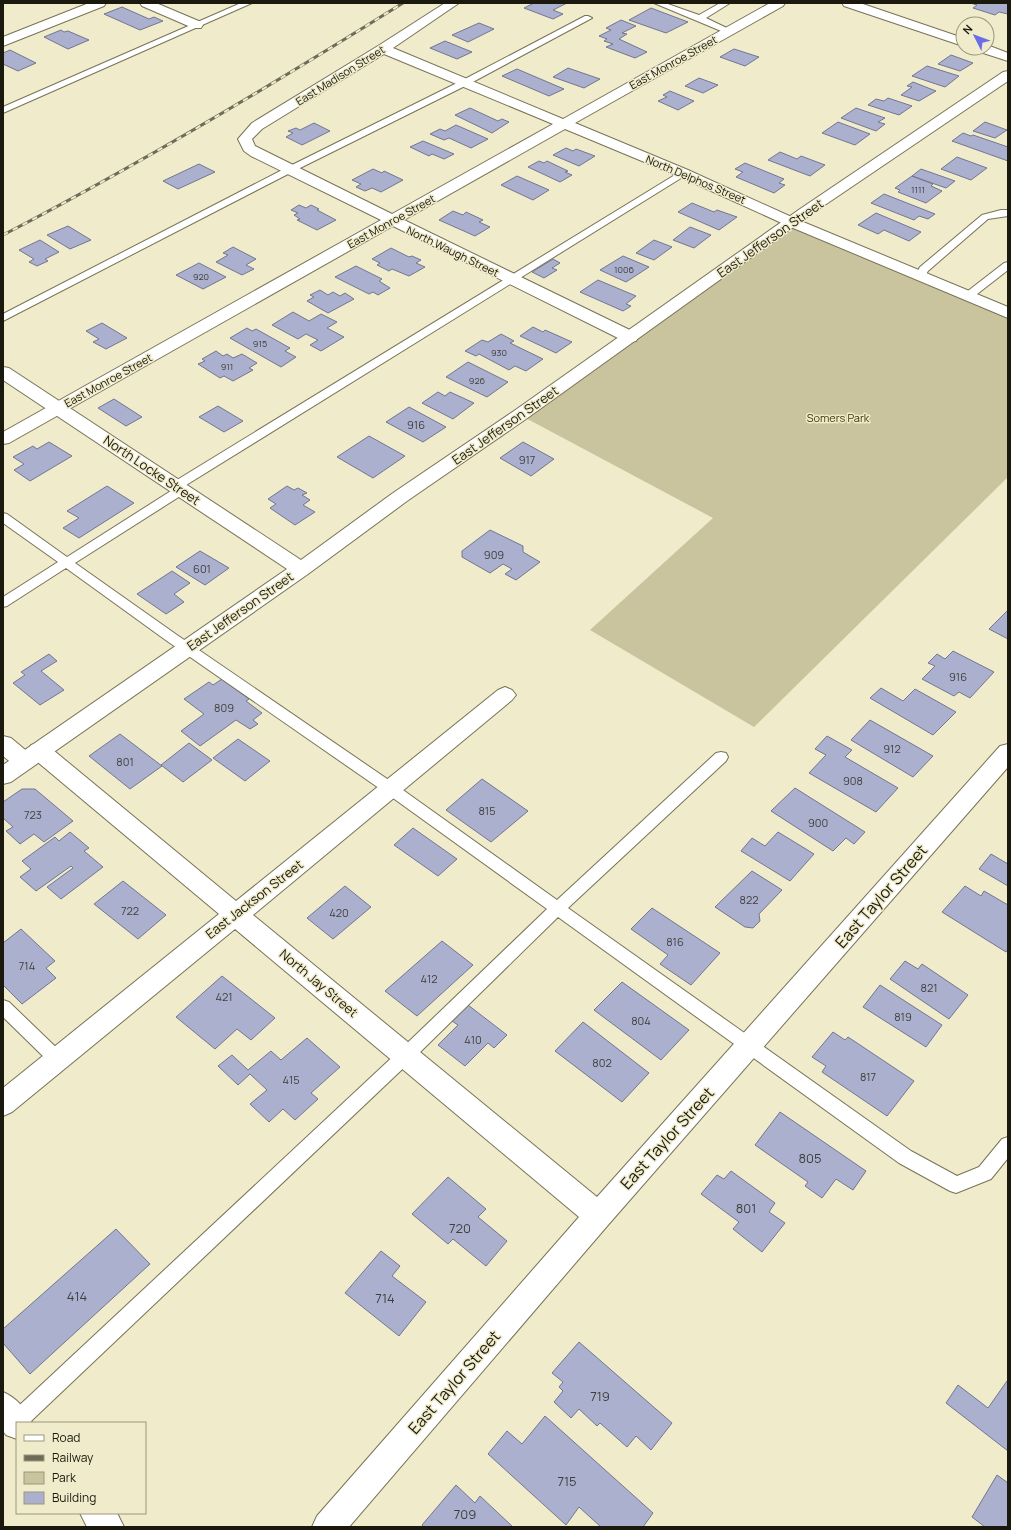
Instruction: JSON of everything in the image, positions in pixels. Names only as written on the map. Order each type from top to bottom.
[{"type":"street","points":[[3,42],[100,3]]},
{"type":"street","points":[[146,3],[197,25]]},
{"type":"street","name":"East Madison Street","points":[[256,154],[249,148],[245,138],[257,126],[383,49],[453,3]]},
{"type":"street","name":"East Monroe Street","points":[[3,439],[779,3]]},
{"type":"street","points":[[848,3],[955,39]]},
{"type":"street","name":"North Delphos Street","points":[[383,49],[466,82],[683,173],[791,222],[1008,313]]},
{"type":"street","points":[[995,52],[1008,57]]},
{"type":"street","name":"East Jefferson Street","points":[[3,776],[301,569],[400,497],[630,337],[791,222],[1008,76]]},
{"type":"street","name":"North Waugh Street","points":[[256,154],[630,337]]},
{"type":"street","name":"North Locke Street","points":[[3,372],[301,569]]},
{"type":"street","name":"East Jackson Street","points":[[3,1104],[505,695]]},
{"type":"street","name":"North Jay Street","points":[[3,744],[31,756],[235,914],[598,1216]]},
{"type":"street","name":"East Taylor Street","points":[[328,1527],[598,1216],[1008,752]]},
{"type":"street","points":[[97,1514],[108,1527]]},
{"type":"lane","points":[[3,110],[248,3]]},
{"type":"lane","points":[[658,3],[700,18],[729,31]]},
{"type":"lane","points":[[700,18],[726,3]]},
{"type":"lane","points":[[3,318],[289,170],[466,82],[588,18]]},
{"type":"lane","points":[[3,603],[178,488],[683,173]]},
{"type":"lane","points":[[920,276],[924,269],[985,217],[1008,213]]},
{"type":"lane","points":[[968,296],[1008,265]]},
{"type":"lane","points":[[3,517],[187,648],[391,789],[905,1157],[956,1185],[985,1173],[1008,1145]]},
{"type":"lane","points":[[12,1418],[406,1055],[558,908],[721,757]]},
{"type":"lane","points":[[3,1007],[57,1059]]},
{"type":"green space","name":"Somers Park","points":[[791,222],[1008,313],[1008,477],[754,727],[590,630],[713,518],[520,415]]},
{"type":"building","points":[[534,3],[567,3],[553,10],[563,14],[553,19],[524,8]]},
{"type":"building","points":[[970,3],[1008,3],[1008,14],[999,12],[995,15],[973,8],[977,5]]},
{"type":"building","points":[[122,7],[149,19],[154,17],[163,21],[140,30],[104,14]]},
{"type":"building","points":[[651,8],[688,22],[666,33],[629,20]]},
{"type":"building","points":[[621,20],[636,26],[622,33],[627,34],[619,39],[647,52],[635,58],[606,47],[613,44],[604,41],[607,39],[599,36],[611,30],[606,28]]},
{"type":"building","points":[[479,23],[494,29],[468,42],[452,35]]},
{"type":"building","points":[[61,30],[64,32],[68,31],[89,40],[68,49],[44,37]]},
{"type":"building","points":[[445,41],[472,52],[457,59],[430,48]]},
{"type":"building","points":[[734,49],[759,57],[745,66],[720,57]]},
{"type":"building","points":[[10,50],[36,63],[18,71],[3,64],[3,53]]},
{"type":"building","points":[[951,55],[973,63],[960,71],[938,64]]},
{"type":"building","points":[[927,66],[959,76],[945,87],[912,76]]},
{"type":"building","points":[[568,68],[600,79],[584,88],[553,77]]},
{"type":"building","points":[[517,69],[564,89],[549,96],[502,76]]},
{"type":"building","points":[[699,78],[718,85],[703,93],[685,86]]},
{"type":"building","points":[[913,82],[936,91],[919,101],[901,95],[912,87],[907,86]]},
{"type":"building","points":[[670,91],[694,101],[678,110],[658,101],[667,97],[663,95]]},
{"type":"building","points":[[888,98],[912,106],[899,115],[868,105],[876,99],[884,101]]},
{"type":"building","points":[[470,108],[498,121],[502,119],[509,122],[492,133],[455,115]]},
{"type":"building","points":[[856,108],[885,118],[878,122],[885,124],[876,131],[841,118]]},
{"type":"building","points":[[838,122],[870,134],[855,145],[822,133]]},
{"type":"building","points":[[985,122],[1007,130],[995,138],[973,131]]},
{"type":"building","points":[[314,123],[330,131],[302,145],[286,137],[293,133],[288,131],[296,128],[300,130]]},
{"type":"building","points":[[456,125],[488,139],[471,148],[449,138],[444,140],[430,134],[440,129],[445,131]]},
{"type":"building","points":[[963,133],[1008,147],[1008,161],[952,141]]},
{"type":"building","points":[[423,141],[454,154],[444,159],[432,154],[429,156],[410,147]]},
{"type":"building","points":[[566,148],[573,151],[576,149],[595,156],[579,166],[553,155]]},
{"type":"building","points":[[780,152],[797,159],[801,156],[825,165],[810,176],[768,160]]},
{"type":"building","points":[[957,157],[987,168],[971,180],[941,169]]},
{"type":"building","points":[[539,161],[544,163],[547,161],[568,171],[565,172],[572,175],[560,182],[528,167]]},
{"type":"building","points":[[745,163],[784,179],[779,183],[785,185],[774,193],[736,177],[743,172],[735,169]]},
{"type":"building","points":[[199,164],[215,172],[178,189],[163,181]]},
{"type":"building","points":[[373,169],[382,173],[384,171],[403,180],[381,192],[372,188],[365,191],[356,187],[361,184],[352,180]]},
{"type":"building","points":[[921,169],[955,181],[946,188],[912,176]]},
{"type":"building","points":[[517,176],[549,190],[533,200],[501,185]]},
{"type":"building","points":[[912,176],[933,184],[931,186],[942,191],[926,203],[898,192],[900,190],[895,188]]},
{"type":"building","points":[[884,194],[935,214],[928,219],[919,216],[914,220],[871,203]]},
{"type":"building","points":[[692,203],[714,212],[717,210],[737,217],[719,230],[678,212]]},
{"type":"building","points":[[299,205],[306,208],[311,205],[319,209],[317,210],[336,220],[317,230],[297,220],[300,219],[294,215],[298,213],[291,210]]},
{"type":"building","points":[[453,211],[463,215],[466,212],[483,220],[479,222],[490,227],[475,236],[439,220]]},
{"type":"building","points":[[876,213],[921,232],[909,241],[884,230],[878,234],[858,225]]},
{"type":"building","points":[[68,226],[91,240],[70,249],[47,235]]},
{"type":"building","points":[[690,227],[711,235],[694,248],[673,240]]},
{"type":"building","points":[[40,240],[59,252],[45,259],[48,261],[37,266],[29,262],[34,259],[19,250]]},
{"type":"building","points":[[654,240],[672,247],[654,260],[636,253]]},
{"type":"building","points":[[233,247],[256,259],[246,265],[254,269],[242,275],[216,262],[228,255],[223,253]]},
{"type":"building","points":[[391,248],[409,257],[412,256],[421,260],[416,263],[425,267],[409,276],[392,269],[389,271],[377,265],[380,263],[372,259]]},
{"type":"building","points":[[623,256],[649,267],[626,282],[600,270]]},
{"type":"building","points":[[553,259],[560,263],[552,268],[557,270],[544,278],[532,272]]},
{"type":"building","points":[[199,263],[226,277],[203,289],[176,275]]},
{"type":"building","points":[[356,266],[382,279],[379,281],[390,288],[378,295],[373,292],[369,294],[335,277]]},
{"type":"building","points":[[598,280],[636,296],[626,304],[631,306],[623,311],[580,292]]},
{"type":"building","points":[[320,290],[328,295],[333,292],[340,296],[345,293],[354,299],[328,313],[307,301],[314,297],[310,295]]},
{"type":"building","points":[[293,312],[309,321],[321,314],[337,322],[327,328],[344,337],[321,351],[310,345],[318,340],[306,334],[298,339],[272,325]]},
{"type":"building","points":[[102,323],[127,338],[106,349],[93,342],[99,339],[86,331]]},
{"type":"building","points":[[533,327],[543,332],[545,330],[572,342],[556,353],[520,336]]},
{"type":"building","points":[[247,328],[252,331],[256,329],[290,348],[285,351],[296,357],[281,367],[230,338]]},
{"type":"building","points":[[501,334],[514,341],[510,343],[543,359],[526,371],[515,366],[509,370],[479,354],[476,356],[465,351],[482,340],[488,342]]},
{"type":"building","points":[[216,351],[223,356],[227,354],[233,358],[242,354],[257,363],[249,368],[253,370],[233,381],[224,376],[220,378],[198,364],[205,361],[202,359]]},
{"type":"building","points":[[468,362],[508,382],[487,397],[446,377]]},
{"type":"building","points":[[438,392],[445,396],[450,392],[474,403],[453,419],[422,403]]},
{"type":"building","points":[[114,399],[142,417],[126,426],[98,408]]},
{"type":"building","points":[[218,406],[243,421],[224,432],[199,417]]},
{"type":"building","points":[[409,407],[446,427],[423,442],[386,422]]},
{"type":"building","points":[[369,436],[405,456],[373,478],[337,457]]},
{"type":"building","points":[[49,442],[72,456],[30,481],[14,470],[24,464],[13,457],[33,446],[37,449]]},
{"type":"building","points":[[523,442],[554,459],[531,476],[500,458]]},
{"type":"building","points":[[107,486],[134,503],[79,538],[63,528],[79,518],[67,511]]},
{"type":"building","points":[[287,486],[294,490],[298,488],[307,493],[302,495],[310,500],[303,505],[315,512],[295,525],[270,508],[276,504],[268,499]]},
{"type":"building","points":[[490,530],[523,546],[523,552],[540,562],[516,580],[505,574],[512,569],[503,564],[490,573],[462,557],[462,551]]},
{"type":"building","points":[[200,551],[229,568],[205,585],[176,567]]},
{"type":"building","points":[[172,571],[190,583],[174,594],[184,602],[166,614],[137,594]]},
{"type":"building","points":[[1008,610],[1008,639],[989,629]]},
{"type":"building","points":[[953,651],[994,672],[970,698],[959,692],[954,696],[922,679],[935,666],[928,663],[937,654],[945,659]]},
{"type":"building","points":[[49,654],[57,661],[41,671],[64,690],[40,705],[13,683],[25,675],[21,672]]},
{"type":"building","points":[[222,679],[249,699],[246,701],[262,713],[253,720],[258,724],[250,729],[236,720],[200,746],[181,731],[204,714],[184,699],[209,682],[213,685]]},
{"type":"building","points":[[881,688],[903,701],[915,689],[956,712],[933,735],[870,698]]},
{"type":"building","points":[[870,720],[933,756],[913,777],[851,740]]},
{"type":"building","points":[[120,734],[162,766],[130,789],[89,756]]},
{"type":"building","points":[[827,736],[852,750],[845,757],[898,788],[876,812],[809,773],[826,755],[815,749]]},
{"type":"building","points":[[238,739],[270,761],[245,781],[213,758]]},
{"type":"building","points":[[189,743],[212,760],[183,782],[161,765]]},
{"type":"building","points":[[482,779],[528,811],[491,842],[446,810]]},
{"type":"building","points":[[795,788],[865,832],[854,844],[846,838],[833,851],[771,811]]},
{"type":"building","points":[[22,789],[35,789],[73,821],[44,842],[34,834],[20,844],[6,831],[13,827],[3,818],[3,802]]},
{"type":"building","points":[[413,828],[457,859],[438,876],[394,845]]},
{"type":"building","points":[[70,832],[89,848],[84,851],[103,867],[61,899],[47,887],[73,868],[71,866],[36,891],[20,877],[31,869],[22,861],[55,837],[59,841]]},
{"type":"building","points":[[778,832],[814,854],[790,881],[741,851],[752,838],[765,846]]},
{"type":"building","points":[[991,854],[1008,864],[1008,886],[979,869]]},
{"type":"building","points":[[752,871],[782,890],[759,914],[760,921],[753,928],[745,927],[715,907]]},
{"type":"building","points":[[123,881],[166,915],[138,939],[94,904]]},
{"type":"building","points":[[345,886],[371,907],[333,939],[307,918]]},
{"type":"building","points":[[965,886],[981,896],[984,891],[1008,905],[1008,949],[1006,952],[942,912]]},
{"type":"building","points":[[652,908],[720,953],[691,985],[660,964],[668,955],[631,929]]},
{"type":"building","points":[[21,929],[55,961],[46,968],[56,978],[22,1004],[3,985],[3,943]]},
{"type":"building","points":[[442,941],[473,965],[417,1016],[385,991]]},
{"type":"building","points":[[905,961],[918,969],[922,964],[968,995],[949,1019],[890,979]]},
{"type":"building","points":[[222,976],[275,1018],[251,1040],[237,1029],[215,1049],[176,1017]]},
{"type":"building","points":[[622,982],[689,1030],[661,1060],[594,1010]]},
{"type":"building","points":[[880,985],[942,1025],[926,1047],[863,1007]]},
{"type":"building","points":[[468,1005],[507,1035],[494,1048],[488,1043],[465,1066],[438,1045],[458,1025],[452,1021]]},
{"type":"building","points":[[583,1022],[649,1073],[622,1102],[555,1051]]},
{"type":"building","points":[[833,1032],[845,1040],[848,1037],[914,1081],[887,1116],[822,1072],[826,1066],[812,1057]]},
{"type":"building","points":[[307,1038],[340,1067],[311,1093],[318,1099],[295,1120],[283,1109],[269,1122],[250,1104],[267,1090],[250,1074],[238,1085],[218,1066],[232,1055],[248,1070],[271,1051],[281,1060]]},
{"type":"building","points":[[780,1112],[866,1171],[853,1190],[836,1179],[822,1198],[805,1186],[808,1182],[755,1145]]},
{"type":"building","points":[[731,1171],[775,1203],[769,1212],[785,1223],[762,1252],[733,1229],[739,1222],[701,1194],[717,1175],[724,1179]]},
{"type":"building","points":[[448,1177],[486,1209],[478,1217],[507,1241],[486,1266],[453,1239],[448,1244],[412,1214]]},
{"type":"building","points":[[116,1229],[150,1264],[30,1374],[3,1343],[3,1329]]},
{"type":"building","points":[[381,1251],[400,1266],[392,1276],[426,1302],[399,1336],[345,1293]]},
{"type":"building","points":[[579,1342],[672,1423],[651,1450],[636,1436],[627,1447],[600,1423],[597,1426],[579,1409],[571,1418],[554,1402],[563,1391],[559,1387],[563,1382],[552,1373]]},
{"type":"building","points":[[1007,1381],[1008,1451],[946,1403],[958,1385],[988,1408]]},
{"type":"building","points":[[545,1416],[653,1513],[643,1527],[601,1527],[579,1507],[566,1525],[488,1454],[507,1431],[522,1444]]},
{"type":"building","points":[[997,1475],[1008,1483],[1008,1527],[985,1527],[972,1517]]},
{"type":"building","points":[[456,1485],[475,1503],[480,1496],[513,1527],[424,1527],[422,1525]]},
{"type":"railway","points":[[3,235],[155,152],[304,64],[403,3]]}]
